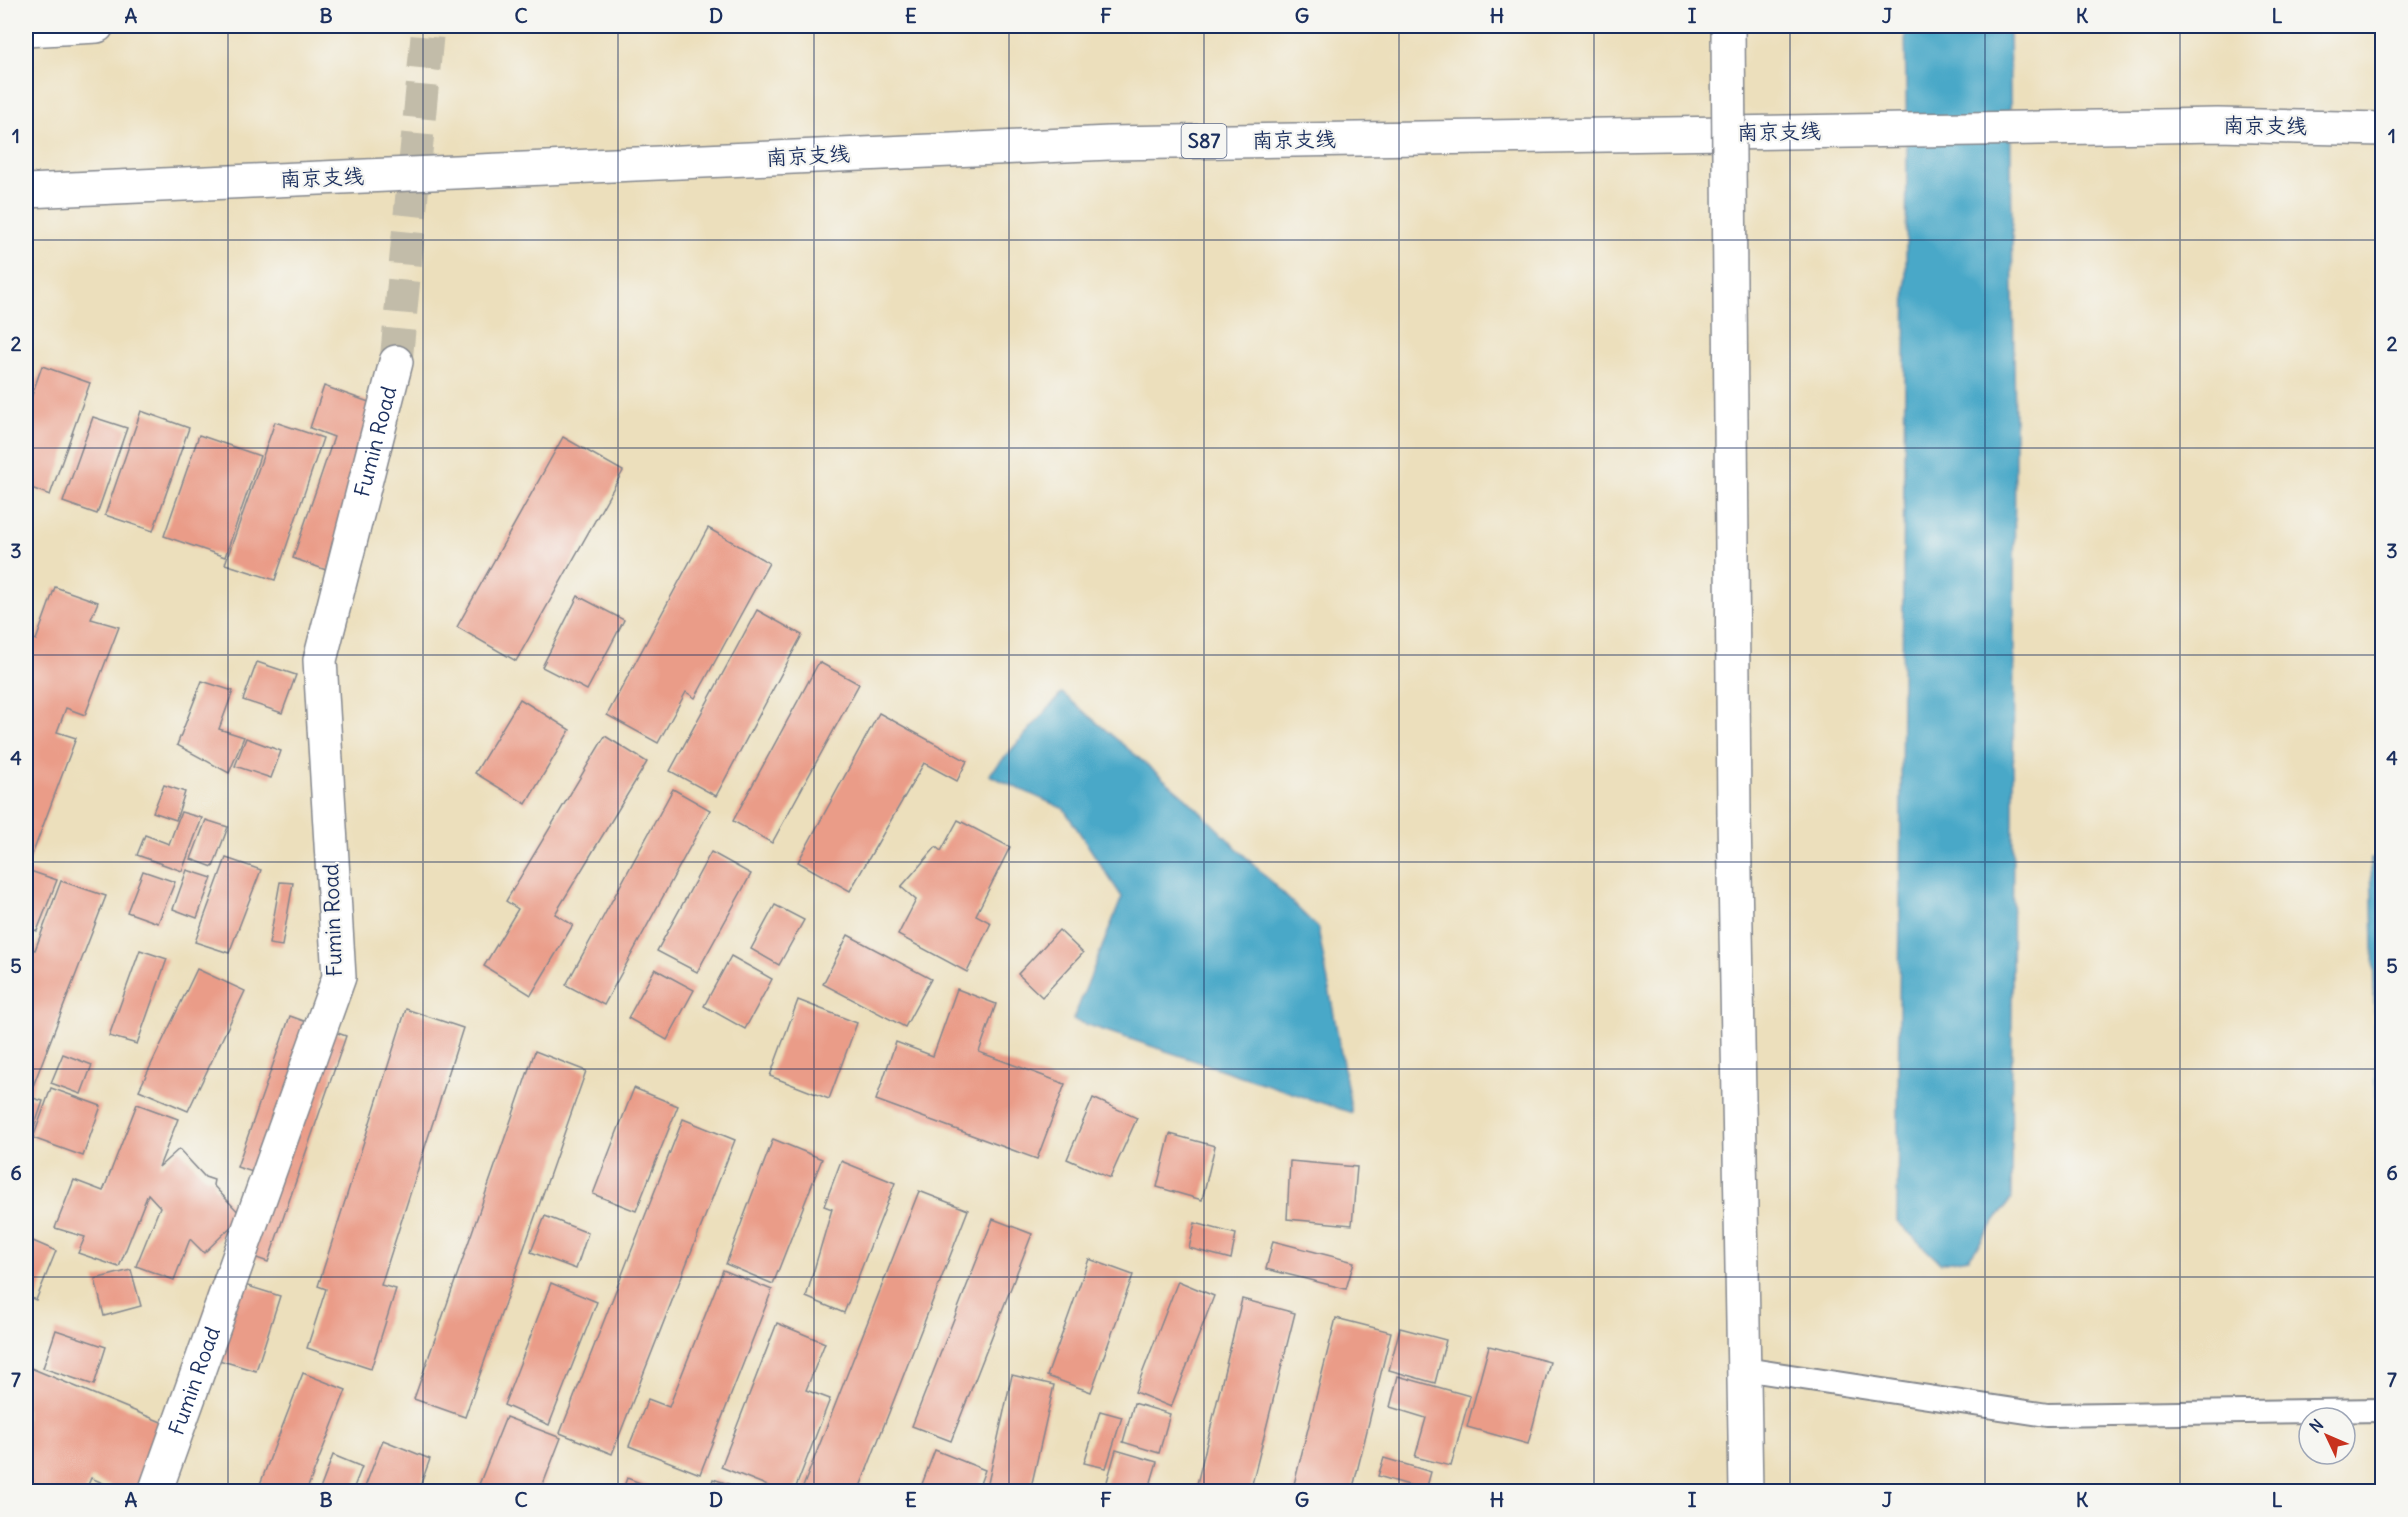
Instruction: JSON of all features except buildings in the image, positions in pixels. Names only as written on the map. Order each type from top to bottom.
[{"type":"main road","points":[[26,30],[97,26]]},
{"type":"main road","points":[[1728,26],[1734,816],[1746,1491]]},
{"type":"main road","name":"南京支线","points":[[26,191],[1110,142],[2218,125],[2382,129]]},
{"type":"main road","name":"Fumin Road","points":[[155,1491],[339,977],[320,660],[396,362]]},
{"type":"lane","points":[[1744,1369],[2047,1415],[2382,1410]]},
{"type":"water","points":[[1905,26],[2009,26],[2015,427],[2011,1199],[1969,1258],[1940,1263],[1897,1221],[1907,155]]},
{"type":"water","points":[[1062,693],[1186,798],[1318,928],[1352,1113],[1073,1020],[1122,897],[1064,809],[989,775]]},
{"type":"water","points":[[2371,858],[2382,858],[2382,1203],[2379,1203]]},
{"type":"tunnel","points":[[396,362],[428,26]]}]
